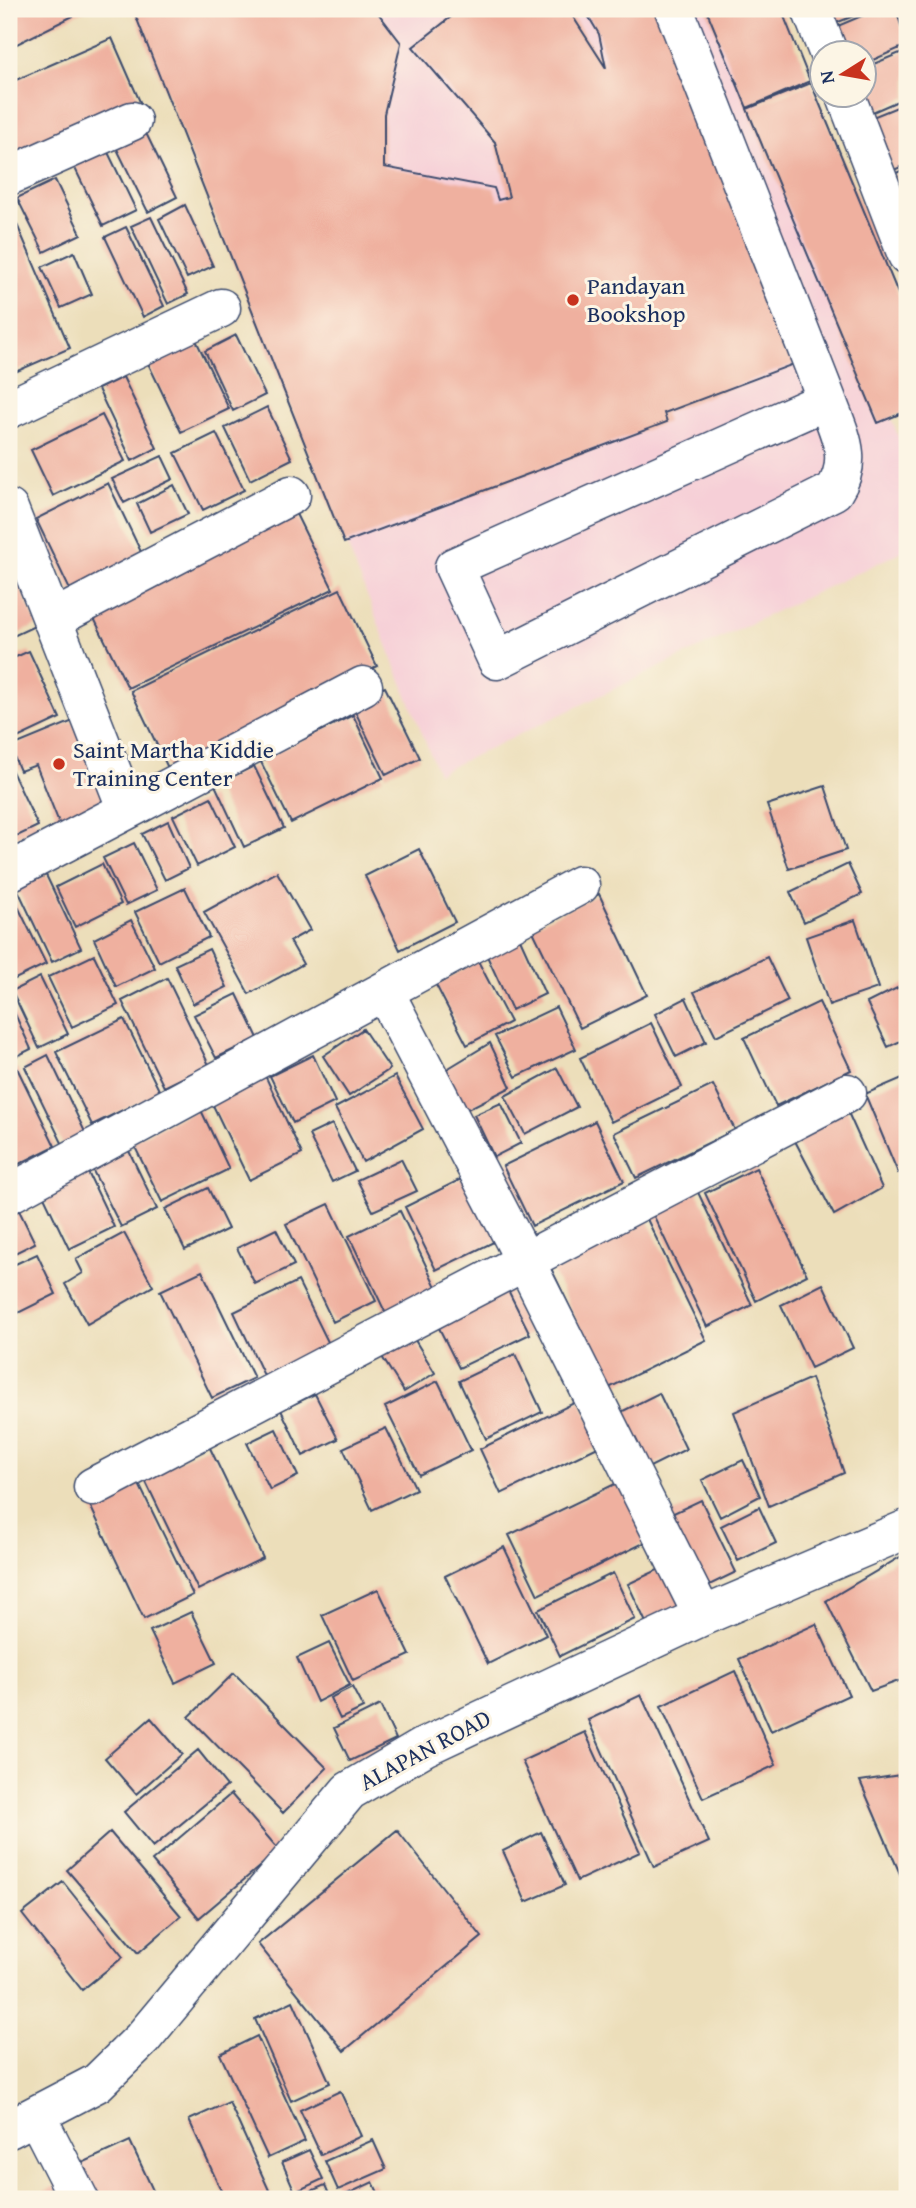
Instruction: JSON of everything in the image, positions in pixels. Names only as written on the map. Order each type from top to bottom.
[{"type":"street","points":[[674,9],[827,400],[844,448],[845,473],[834,491],[497,660],[454,567],[827,400]]},
{"type":"street","points":[[811,9],[822,38]]},
{"type":"street","points":[[850,108],[907,255]]},
{"type":"street","points":[[9,176],[132,121]]},
{"type":"street","points":[[9,409],[220,308]]},
{"type":"street","points":[[52,620],[292,495]]},
{"type":"street","points":[[9,509],[127,810]]},
{"type":"street","points":[[9,872],[363,686]]},
{"type":"street","points":[[9,1194],[580,885]]},
{"type":"street","points":[[384,991],[524,1259],[703,1616]]},
{"type":"street","points":[[93,1487],[524,1259],[847,1093]]},
{"type":"street","name":"ALAPAN ROAD","points":[[23,2123],[97,2083],[142,2039],[349,1791],[424,1746],[703,1616],[907,1530]]},
{"type":"street","points":[[23,2123],[79,2199]]},
{"type":"shaded area","points":[[133,9],[722,9],[907,457],[907,549],[438,773]]},
{"type":"building","points":[[9,9],[87,9],[9,48]]},
{"type":"building","points":[[133,9],[375,9],[401,43],[384,114],[384,167],[494,188],[498,200],[509,197],[495,142],[413,47],[461,9],[568,9],[606,68],[599,34],[584,9],[663,9],[807,359],[664,413],[667,422],[344,543]]},
{"type":"building","points":[[706,9],[781,9],[808,82],[747,108]]},
{"type":"building","points":[[824,9],[871,9],[831,25]]},
{"type":"building","points":[[878,9],[896,9],[907,45],[878,58],[878,38],[837,38],[833,28]]},
{"type":"building","points":[[112,38],[141,104],[9,162],[9,83]]},
{"type":"building","points":[[907,50],[907,97],[868,114],[867,108],[878,108],[878,62]]},
{"type":"building","points":[[808,84],[808,108],[821,108],[907,315],[907,411],[878,423],[747,109]]},
{"type":"building","points":[[907,103],[907,164],[892,171],[870,118]]},
{"type":"building","points":[[144,129],[177,197],[148,212],[114,143]]},
{"type":"building","points":[[103,142],[136,210],[103,226],[70,158]]},
{"type":"building","points":[[907,168],[907,206],[894,174]]},
{"type":"building","points":[[55,180],[81,234],[44,252],[17,198]]},
{"type":"building","points":[[185,205],[213,266],[187,278],[159,219]]},
{"type":"building","points":[[9,206],[70,348],[13,373],[9,363]]},
{"type":"building","points":[[151,217],[188,294],[168,304],[131,226]]},
{"type":"building","points":[[126,227],[164,306],[143,317],[105,237]]},
{"type":"building","points":[[74,252],[92,294],[61,308],[42,267]]},
{"type":"building","points":[[236,335],[265,395],[233,411],[205,351]]},
{"type":"building","points":[[195,338],[229,409],[181,432],[147,361]]},
{"type":"building","points":[[123,377],[157,448],[132,461],[98,389]]},
{"type":"building","points":[[267,407],[292,459],[250,480],[225,428]]},
{"type":"building","points":[[102,415],[125,461],[53,496],[31,450]]},
{"type":"building","points":[[216,433],[244,490],[203,510],[175,453]]},
{"type":"building","points":[[162,456],[173,479],[124,503],[112,479]]},
{"type":"building","points":[[108,483],[143,556],[71,592],[36,519]]},
{"type":"building","points":[[174,485],[188,514],[150,532],[137,504]]},
{"type":"building","points":[[295,512],[333,589],[128,688],[91,612]]},
{"type":"building","points":[[14,574],[37,625],[9,638],[9,576]]},
{"type":"building","points":[[340,589],[377,666],[168,768],[131,691]]},
{"type":"building","points":[[29,651],[60,718],[9,742],[9,660]]},
{"type":"building","points":[[385,687],[420,758],[386,775],[351,703]]},
{"type":"building","points":[[353,715],[383,778],[291,823],[260,760]]},
{"type":"building","points":[[73,721],[109,812],[62,830],[36,765],[20,771],[10,747]]},
{"type":"building","points":[[9,765],[38,826],[9,840]]},
{"type":"building","points":[[254,766],[284,828],[244,847],[215,785]]},
{"type":"building","points":[[825,786],[846,850],[789,869],[767,805]]},
{"type":"building","points":[[211,797],[235,847],[197,866],[173,816]]},
{"type":"building","points":[[168,821],[189,868],[165,880],[142,834]]},
{"type":"building","points":[[134,843],[157,890],[126,905],[103,858]]},
{"type":"building","points":[[419,849],[455,922],[400,950],[365,876]]},
{"type":"building","points":[[102,864],[121,904],[75,927],[56,887]]},
{"type":"building","points":[[848,864],[862,894],[804,922],[790,892]]},
{"type":"building","points":[[277,872],[310,930],[290,941],[303,964],[249,994],[204,912]]},
{"type":"building","points":[[46,875],[81,948],[52,962],[17,888]]},
{"type":"building","points":[[9,888],[46,964],[9,982]]},
{"type":"building","points":[[185,888],[209,937],[159,962],[135,912]]},
{"type":"building","points":[[599,894],[647,995],[580,1028],[531,927]]},
{"type":"building","points":[[131,920],[155,968],[116,987],[94,939]]},
{"type":"building","points":[[855,920],[878,988],[829,1005],[806,937]]},
{"type":"building","points":[[520,939],[545,994],[512,1010],[487,956]]},
{"type":"building","points":[[209,949],[227,987],[193,1004],[175,965]]},
{"type":"building","points":[[94,955],[118,1005],[72,1027],[48,977]]},
{"type":"building","points":[[767,957],[788,1001],[716,1036],[694,992]]},
{"type":"building","points":[[478,961],[510,1022],[467,1045],[436,985]]},
{"type":"building","points":[[40,977],[68,1034],[39,1048],[12,991]]},
{"type":"building","points":[[167,978],[209,1065],[164,1087],[122,1001]]},
{"type":"building","points":[[907,983],[907,1038],[888,1047],[867,1003]]},
{"type":"building","points":[[237,994],[258,1038],[216,1058],[194,1015]]},
{"type":"building","points":[[686,998],[706,1042],[676,1057],[655,1014]]},
{"type":"building","points":[[9,1001],[31,1049],[9,1060]]},
{"type":"building","points":[[819,1002],[851,1070],[776,1106],[744,1038]]},
{"type":"building","points":[[556,1007],[576,1049],[516,1077],[495,1036]]},
{"type":"building","points":[[124,1019],[160,1092],[92,1125],[56,1052]]},
{"type":"building","points":[[651,1023],[682,1087],[611,1122],[580,1058]]},
{"type":"building","points":[[363,1029],[390,1069],[349,1096],[323,1056]]},
{"type":"building","points":[[490,1043],[511,1087],[464,1111],[442,1072]]},
{"type":"building","points":[[48,1055],[86,1134],[63,1145],[25,1067]]},
{"type":"building","points":[[313,1055],[335,1102],[293,1123],[270,1076]]},
{"type":"building","points":[[17,1068],[55,1146],[9,1169],[9,1072]]},
{"type":"building","points":[[557,1068],[577,1107],[525,1134],[505,1096]]},
{"type":"building","points":[[263,1071],[302,1154],[249,1180],[209,1097]]},
{"type":"building","points":[[395,1076],[423,1129],[363,1162],[335,1108]]},
{"type":"building","points":[[907,1076],[907,1169],[898,1173],[865,1094]]},
{"type":"building","points":[[713,1085],[735,1130],[636,1178],[614,1133]]},
{"type":"building","points":[[501,1103],[521,1143],[494,1157],[474,1115]]},
{"type":"building","points":[[200,1108],[229,1169],[162,1202],[132,1141]]},
{"type":"building","points":[[846,1108],[882,1188],[834,1215],[794,1139]]},
{"type":"building","points":[[595,1121],[624,1181],[532,1226],[503,1166]]},
{"type":"building","points":[[332,1124],[355,1171],[332,1182],[309,1135]]},
{"type":"building","points":[[128,1149],[157,1209],[121,1227],[91,1167]]},
{"type":"building","points":[[401,1159],[417,1191],[373,1211],[357,1180]]},
{"type":"building","points":[[84,1164],[114,1227],[69,1249],[39,1186]]},
{"type":"building","points":[[756,1168],[807,1275],[756,1301],[705,1193]]},
{"type":"building","points":[[471,1174],[502,1238],[436,1270],[405,1207]]},
{"type":"building","points":[[693,1182],[752,1305],[707,1327],[648,1204]]},
{"type":"building","points":[[208,1188],[228,1229],[185,1250],[165,1209]]},
{"type":"building","points":[[14,1200],[35,1243],[9,1256],[9,1203]]},
{"type":"building","points":[[329,1204],[376,1301],[333,1322],[286,1224]]},
{"type":"building","points":[[400,1211],[438,1291],[387,1316],[349,1236]]},
{"type":"building","points":[[643,1211],[706,1340],[609,1388],[546,1258]]},
{"type":"building","points":[[276,1229],[294,1265],[255,1284],[237,1248]]},
{"type":"building","points":[[124,1233],[153,1286],[87,1324],[65,1284],[83,1273],[76,1259]]},
{"type":"building","points":[[37,1254],[56,1294],[18,1313],[9,1294],[9,1267]]},
{"type":"building","points":[[202,1271],[254,1378],[212,1398],[160,1291]]},
{"type":"building","points":[[298,1281],[332,1350],[267,1382],[234,1312]]},
{"type":"building","points":[[823,1284],[853,1348],[811,1368],[781,1305]]},
{"type":"building","points":[[507,1288],[530,1334],[459,1368],[436,1322]]},
{"type":"building","points":[[410,1332],[435,1373],[404,1392],[379,1352]]},
{"type":"building","points":[[515,1354],[542,1412],[486,1439],[459,1381]]},
{"type":"building","points":[[811,1378],[844,1473],[769,1506],[734,1412]]},
{"type":"building","points":[[438,1381],[471,1450],[419,1475],[385,1407]]},
{"type":"building","points":[[659,1393],[686,1449],[642,1471],[615,1415]]},
{"type":"building","points":[[315,1394],[338,1439],[303,1456],[281,1410]]},
{"type":"building","points":[[580,1400],[602,1445],[501,1494],[480,1449]]},
{"type":"building","points":[[386,1428],[416,1489],[372,1510],[343,1448]]},
{"type":"building","points":[[276,1429],[298,1476],[270,1490],[247,1443]]},
{"type":"building","points":[[209,1446],[263,1558],[198,1590],[144,1478]]},
{"type":"building","points":[[743,1460],[760,1496],[720,1517],[702,1480]]},
{"type":"building","points":[[134,1474],[193,1595],[144,1619],[86,1497]]},
{"type":"building","points":[[621,1481],[650,1540],[538,1595],[509,1535]]},
{"type":"building","points":[[701,1500],[736,1572],[699,1590],[663,1518]]},
{"type":"building","points":[[759,1507],[776,1543],[738,1561],[721,1526]]},
{"type":"building","points":[[504,1547],[546,1635],[488,1664],[445,1576]]},
{"type":"building","points":[[907,1553],[907,1678],[871,1691],[826,1601]]},
{"type":"building","points":[[666,1566],[686,1609],[648,1627],[628,1584]]},
{"type":"building","points":[[613,1573],[635,1619],[560,1656],[538,1610]]},
{"type":"building","points":[[378,1589],[410,1655],[353,1681],[322,1615]]},
{"type":"building","points":[[191,1612],[216,1663],[175,1683],[150,1631]]},
{"type":"building","points":[[816,1624],[849,1695],[771,1731],[739,1659]]},
{"type":"building","points":[[329,1643],[350,1685],[317,1702],[297,1658]]},
{"type":"building","points":[[735,1671],[776,1765],[703,1798],[661,1706]]},
{"type":"building","points":[[234,1673],[327,1768],[283,1813],[189,1717]]},
{"type":"building","points":[[352,1687],[363,1708],[340,1719],[330,1698]]},
{"type":"building","points":[[641,1695],[709,1842],[654,1867],[588,1720]]},
{"type":"building","points":[[380,1705],[396,1739],[350,1761],[334,1728]]},
{"type":"building","points":[[151,1718],[182,1754],[136,1794],[105,1758]]},
{"type":"building","points":[[585,1732],[640,1852],[577,1881],[522,1761]]},
{"type":"building","points":[[198,1750],[227,1786],[153,1847],[124,1812]]},
{"type":"building","points":[[907,1774],[907,1890],[860,1781]]},
{"type":"building","points":[[231,1794],[279,1850],[199,1918],[152,1861]]},
{"type":"building","points":[[397,1830],[482,1937],[344,2051],[258,1944]]},
{"type":"building","points":[[110,1832],[181,1916],[138,1953],[67,1870]]},
{"type":"building","points":[[541,1832],[565,1885],[526,1902],[503,1851]]},
{"type":"building","points":[[63,1882],[123,1957],[82,1990],[22,1914]]},
{"type":"building","points":[[293,2001],[330,2083],[291,2101],[255,2019]]},
{"type":"building","points":[[257,2036],[305,2141],[268,2158],[220,2054]]},
{"type":"building","points":[[340,2091],[361,2136],[321,2155],[300,2110]]},
{"type":"building","points":[[229,2102],[273,2199],[225,2199],[189,2120]]},
{"type":"building","points":[[373,2140],[386,2169],[338,2190],[325,2161]]},
{"type":"building","points":[[130,2141],[157,2199],[95,2199],[80,2164]]},
{"type":"building","points":[[309,2150],[323,2179],[295,2192],[282,2162]]},
{"type":"building","points":[[373,2182],[381,2199],[346,2199],[345,2195]]},
{"type":"building","points":[[325,2185],[331,2199],[297,2197]]},
{"type":"building","points":[[56,2186],[62,2199],[28,2199]]},
{"type":"place","name":"Pandayan Bookshop","points":[[573,300]]},
{"type":"place","name":"Saint Martha Kiddie Training Center","points":[[59,764]]}]
